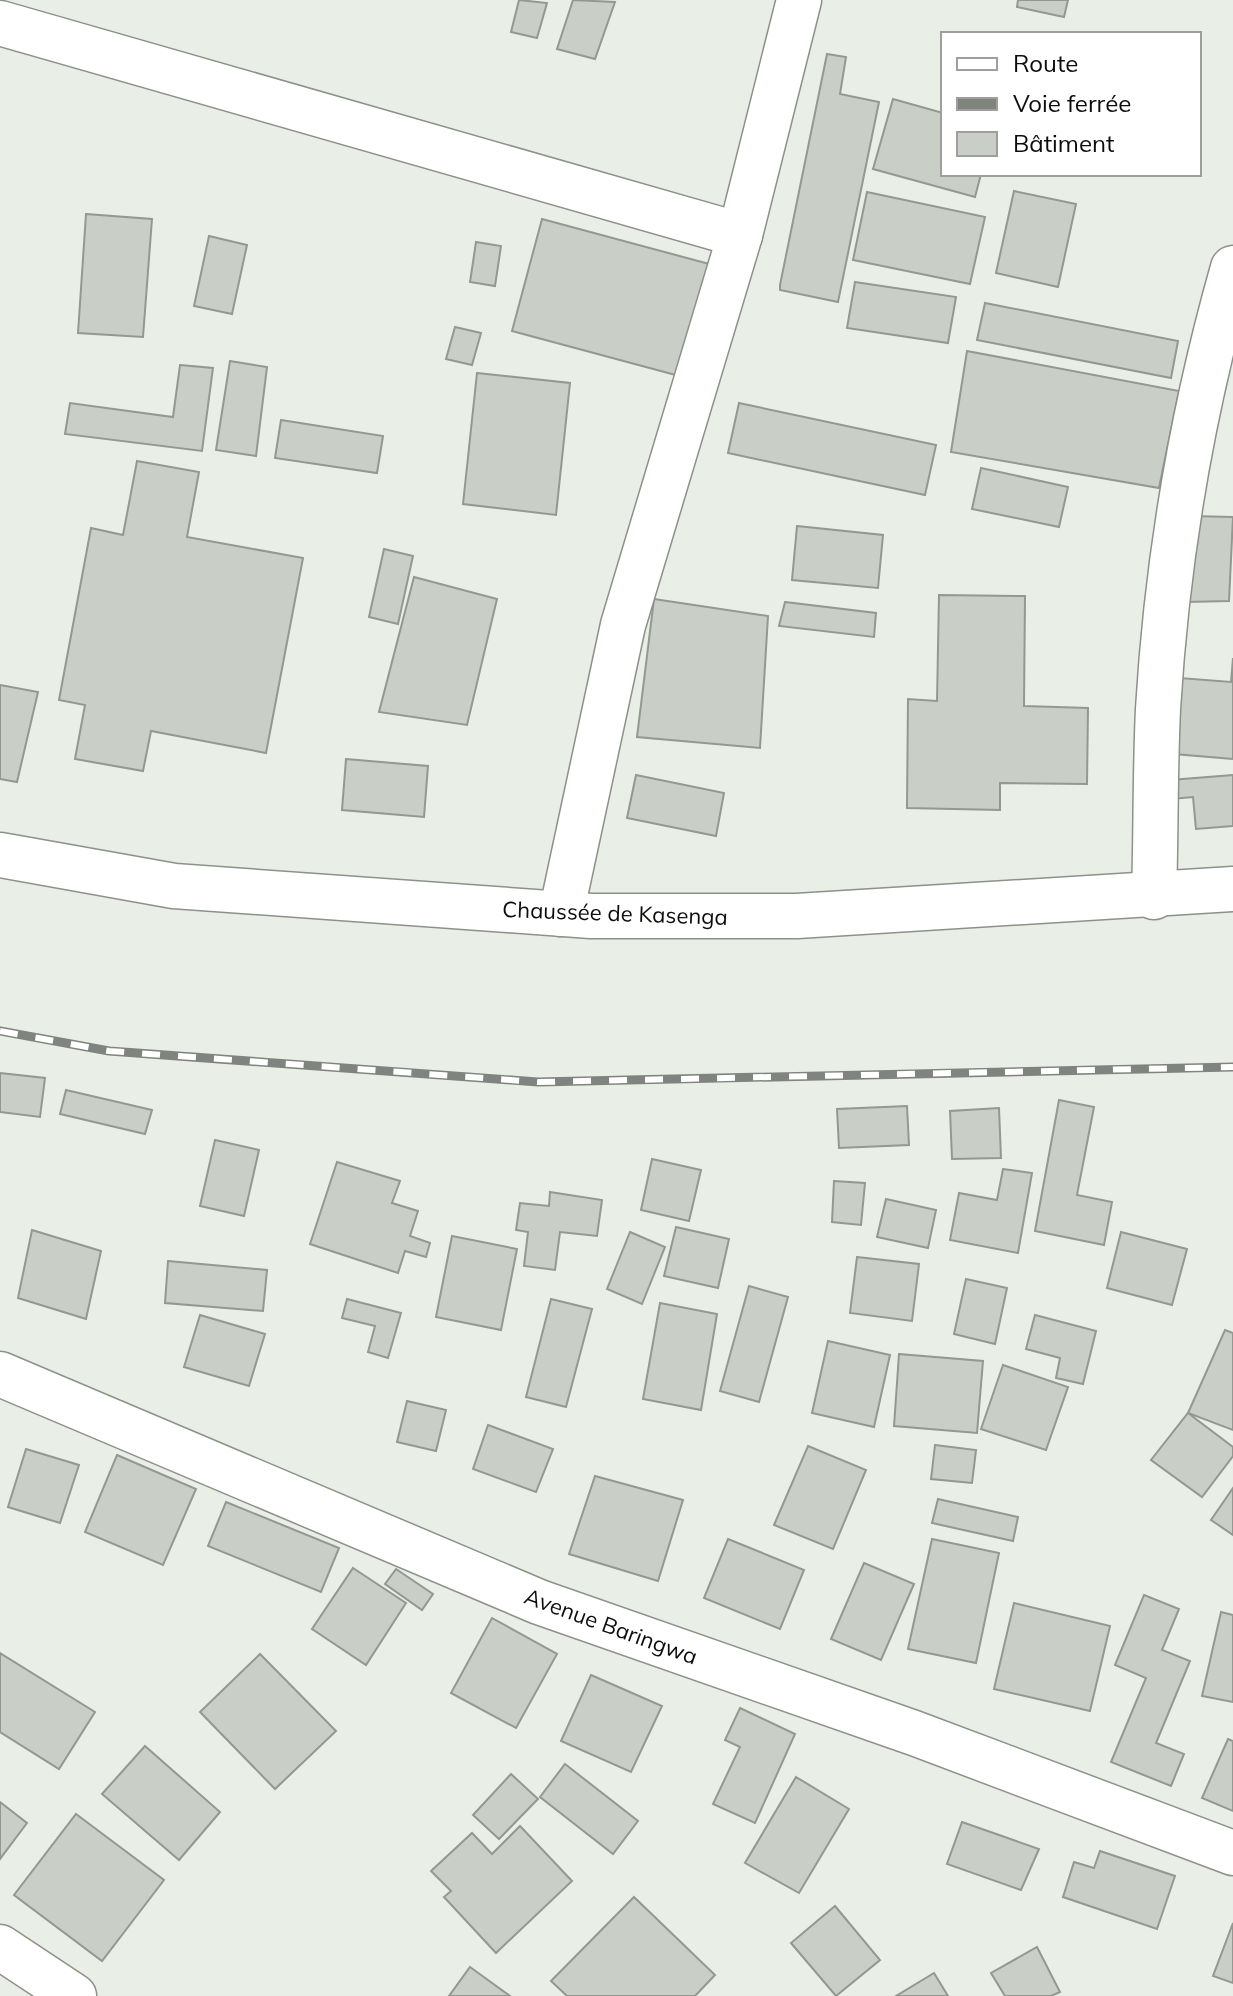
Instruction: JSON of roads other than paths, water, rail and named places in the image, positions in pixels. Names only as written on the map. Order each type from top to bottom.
[{"type":"street","points":[[561,914],[623,625],[740,235],[799,0]]},
{"type":"street","points":[[0,23],[740,235]]},
{"type":"street","points":[[1154,897],[1158,710],[1168,598],[1199,392],[1233,268]]},
{"type":"street","name":"Chaussée de Kasenga","points":[[0,855],[174,886],[561,914],[797,916],[1154,897],[1233,889]]},
{"type":"street","name":"Avenue Baringwa","points":[[0,1374],[539,1602],[914,1733],[1233,1853]]},
{"type":"street","points":[[0,1947],[74,1996]]},
{"type":"railway","points":[[0,1031],[109,1051],[538,1082],[1233,1067]]}]
